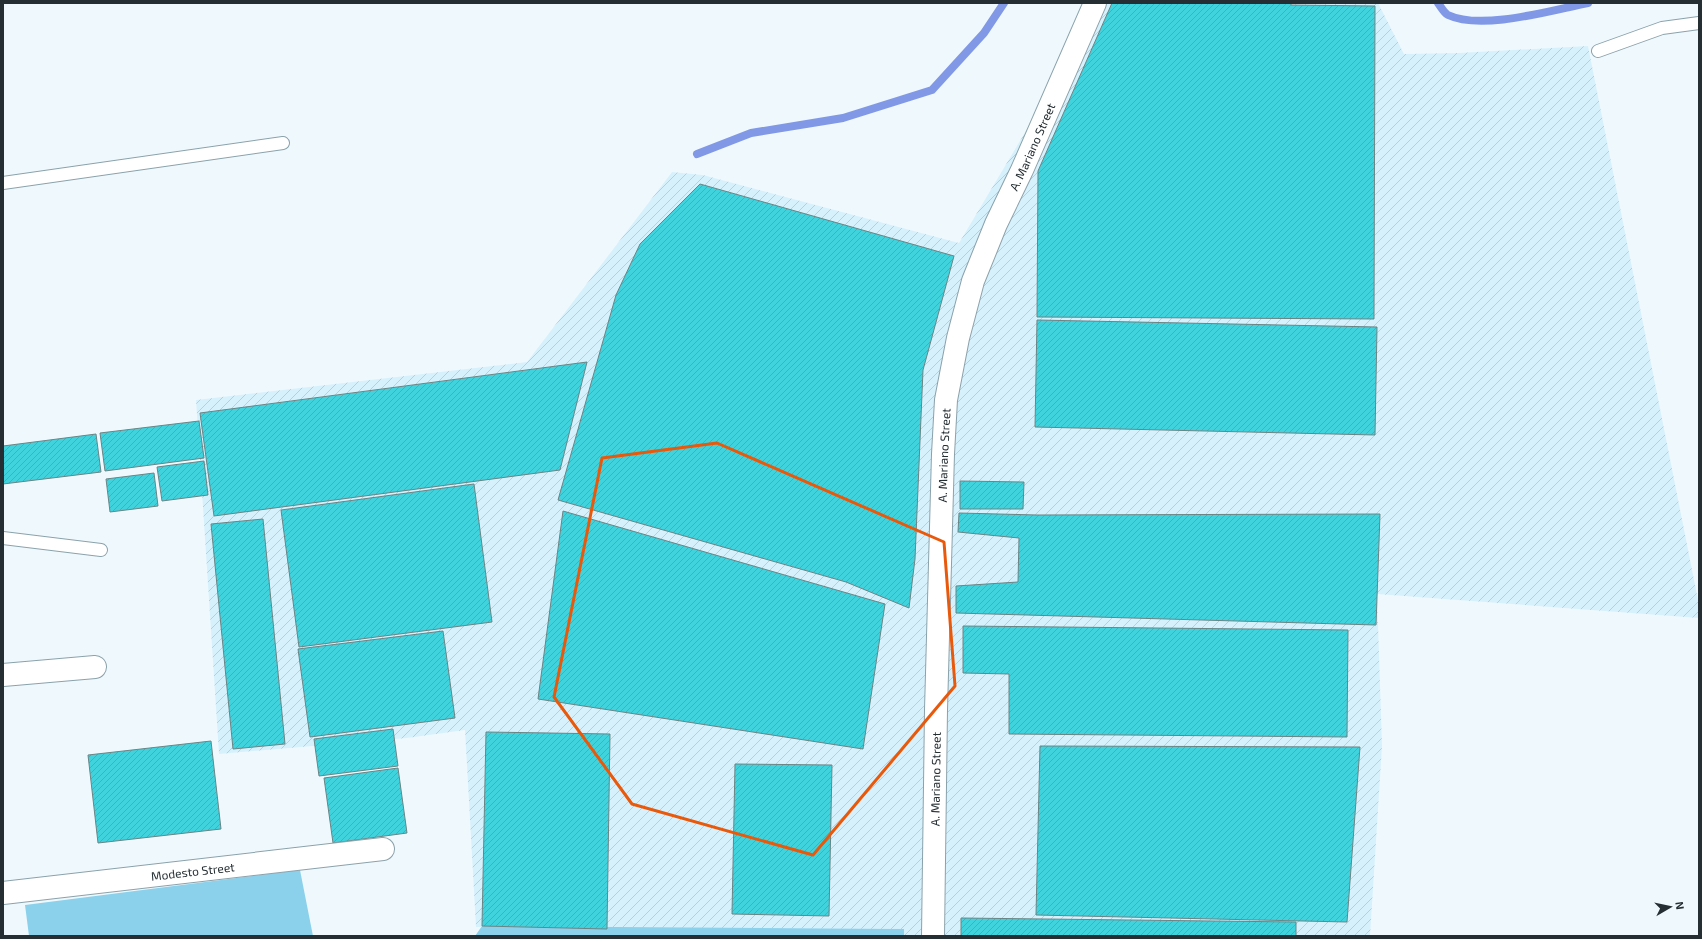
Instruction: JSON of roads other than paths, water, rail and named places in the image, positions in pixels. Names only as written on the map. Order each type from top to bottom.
[{"type":"street","name":"A. Mariano Street","points":[[933,936],[936,717],[943,454],[946,400],[958,338],[973,281],[996,224],[1022,170],[1095,3]]},
{"type":"street","points":[[3,675],[95,667]]},
{"type":"street","name":"Modesto Street","points":[[3,894],[383,849]]},
{"type":"lane","points":[[1598,51],[1662,28],[1699,23]]},
{"type":"lane","points":[[3,184],[283,143]]},
{"type":"lane","points":[[3,538],[101,550]]},
{"type":"waterway","points":[[697,154],[751,133],[843,118],[932,90],[984,33],[1004,3]]},
{"type":"waterway","points":[[1438,3],[1448,15],[1462,19],[1479,21],[1517,18],[1588,3]]}]
